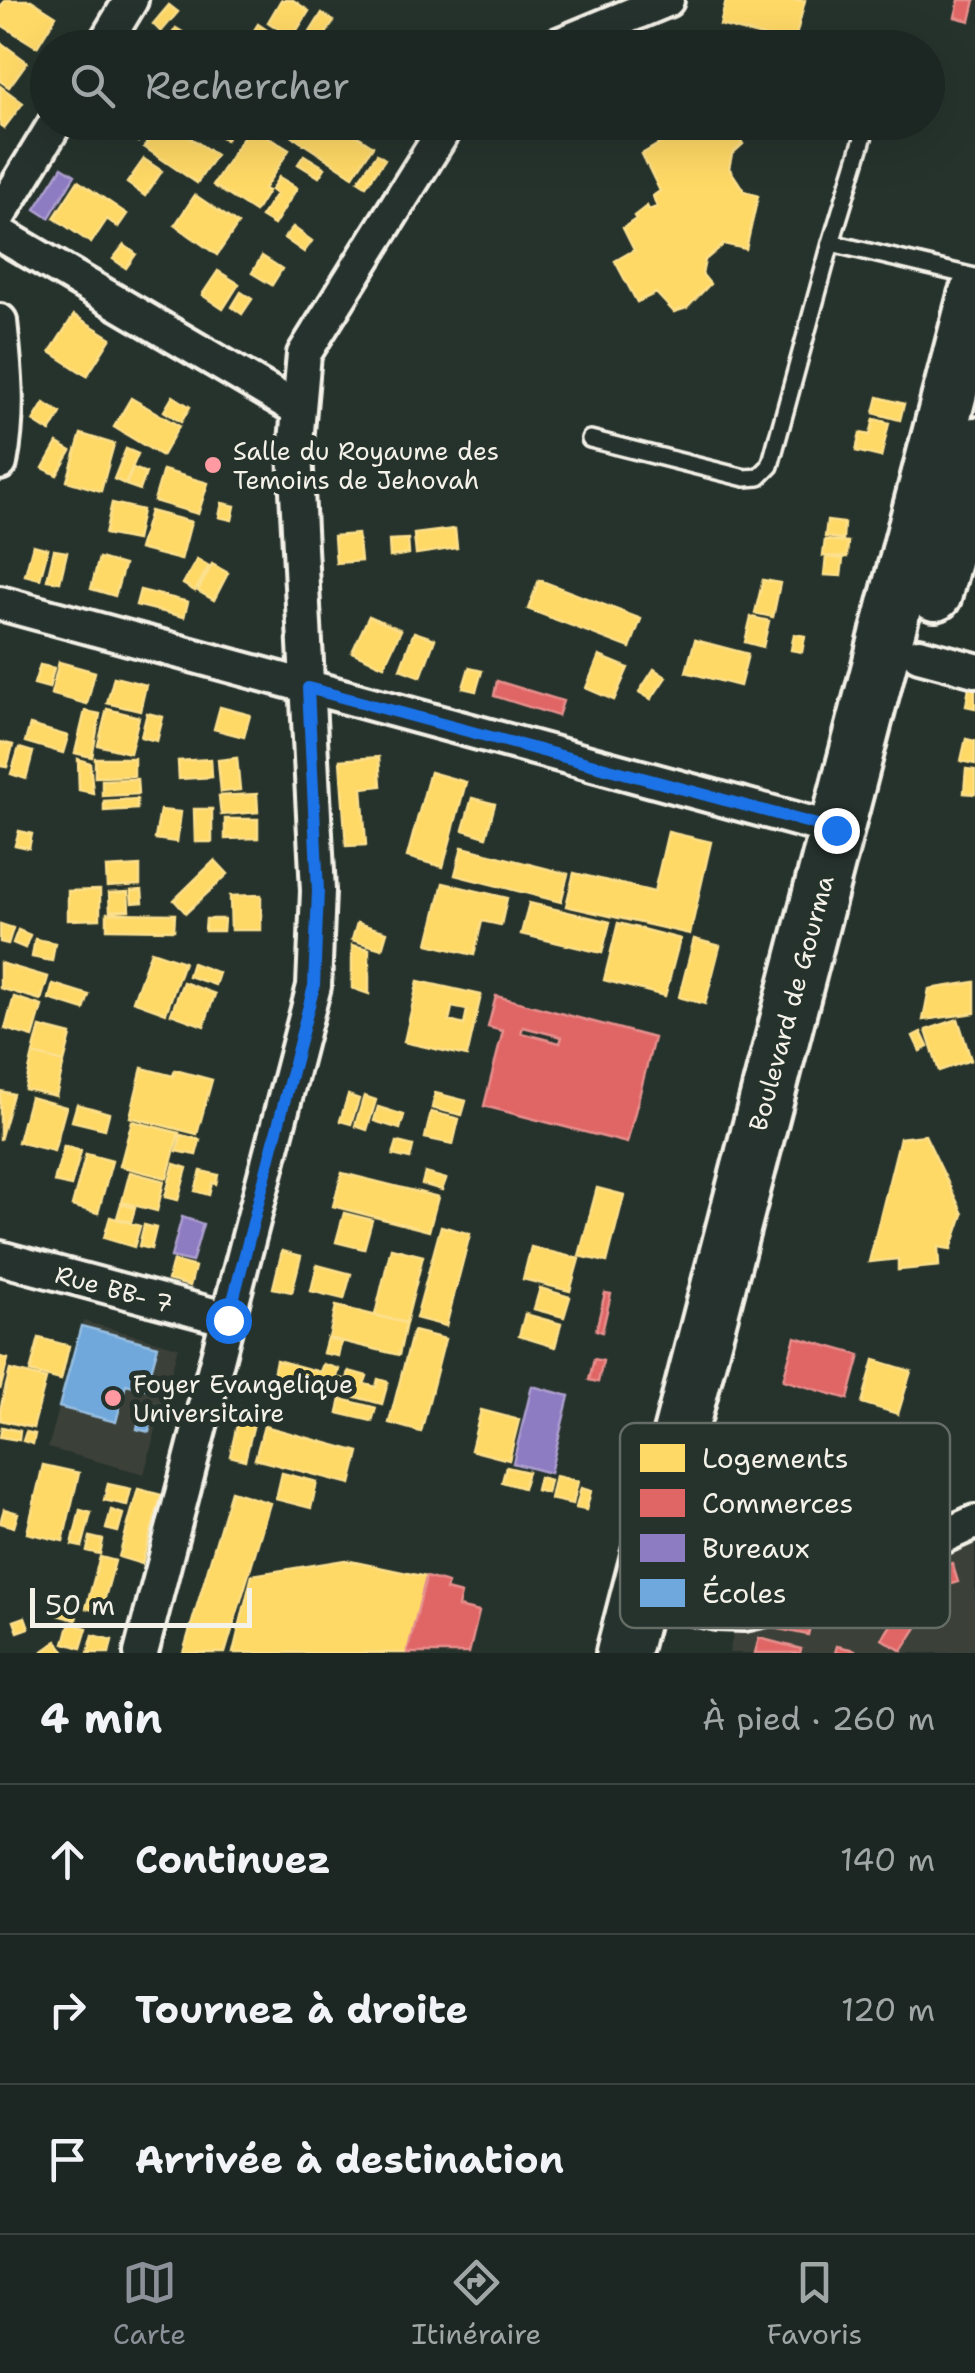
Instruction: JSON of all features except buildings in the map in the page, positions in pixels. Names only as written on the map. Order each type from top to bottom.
[{"type":"highway","name":"Boulevard de Gourma","points":[[683,1423],[975,296]]},
{"type":"highway","name":"Boulevard de Gourma","points":[[713,1423],[975,444]]},
{"type":"highway","name":"Boulevard de Gourma","points":[[623,1653],[629,1628]]},
{"type":"highway","name":"Boulevard de Gourma","points":[[651,1653],[658,1628]]},
{"type":"street","points":[[113,30],[132,0]]},
{"type":"street","points":[[595,30],[667,0]]},
{"type":"street","points":[[0,214],[45,140]]},
{"type":"street","points":[[141,1653],[314,986],[318,891],[295,452],[304,354],[438,140]]},
{"type":"street","points":[[0,234],[298,409]]},
{"type":"street","points":[[0,321],[8,402],[0,463]]},
{"type":"street","points":[[0,603],[836,830]]},
{"type":"street","points":[[919,655],[975,670]]},
{"type":"street","name":"Rue BB- 7","points":[[0,1258],[228,1320]]},
{"type":"street","points":[[950,1533],[975,1522]]},
{"type":"lane","points":[[590,440],[746,478],[759,477],[770,466],[862,140]]},
{"type":"lane","points":[[831,243],[975,277]]},
{"type":"shaded area","name":"Foyer Evangelique Universitaire","points":[[83,1321],[178,1347],[144,1474],[48,1448]]},
{"type":"shaded area","points":[[975,1526],[975,1653],[729,1653],[733,1635],[749,1628],[950,1628],[950,1537]]},
{"type":"place","name":"Salle du Royaume des Temoins de Jehovah","points":[[213,465]]},
{"type":"place","name":"Foyer Evangelique Universitaire","points":[[113,1398]]},
{"type":"route","points":[[228,1320],[314,986],[318,891],[308,688],[836,830]]}]
